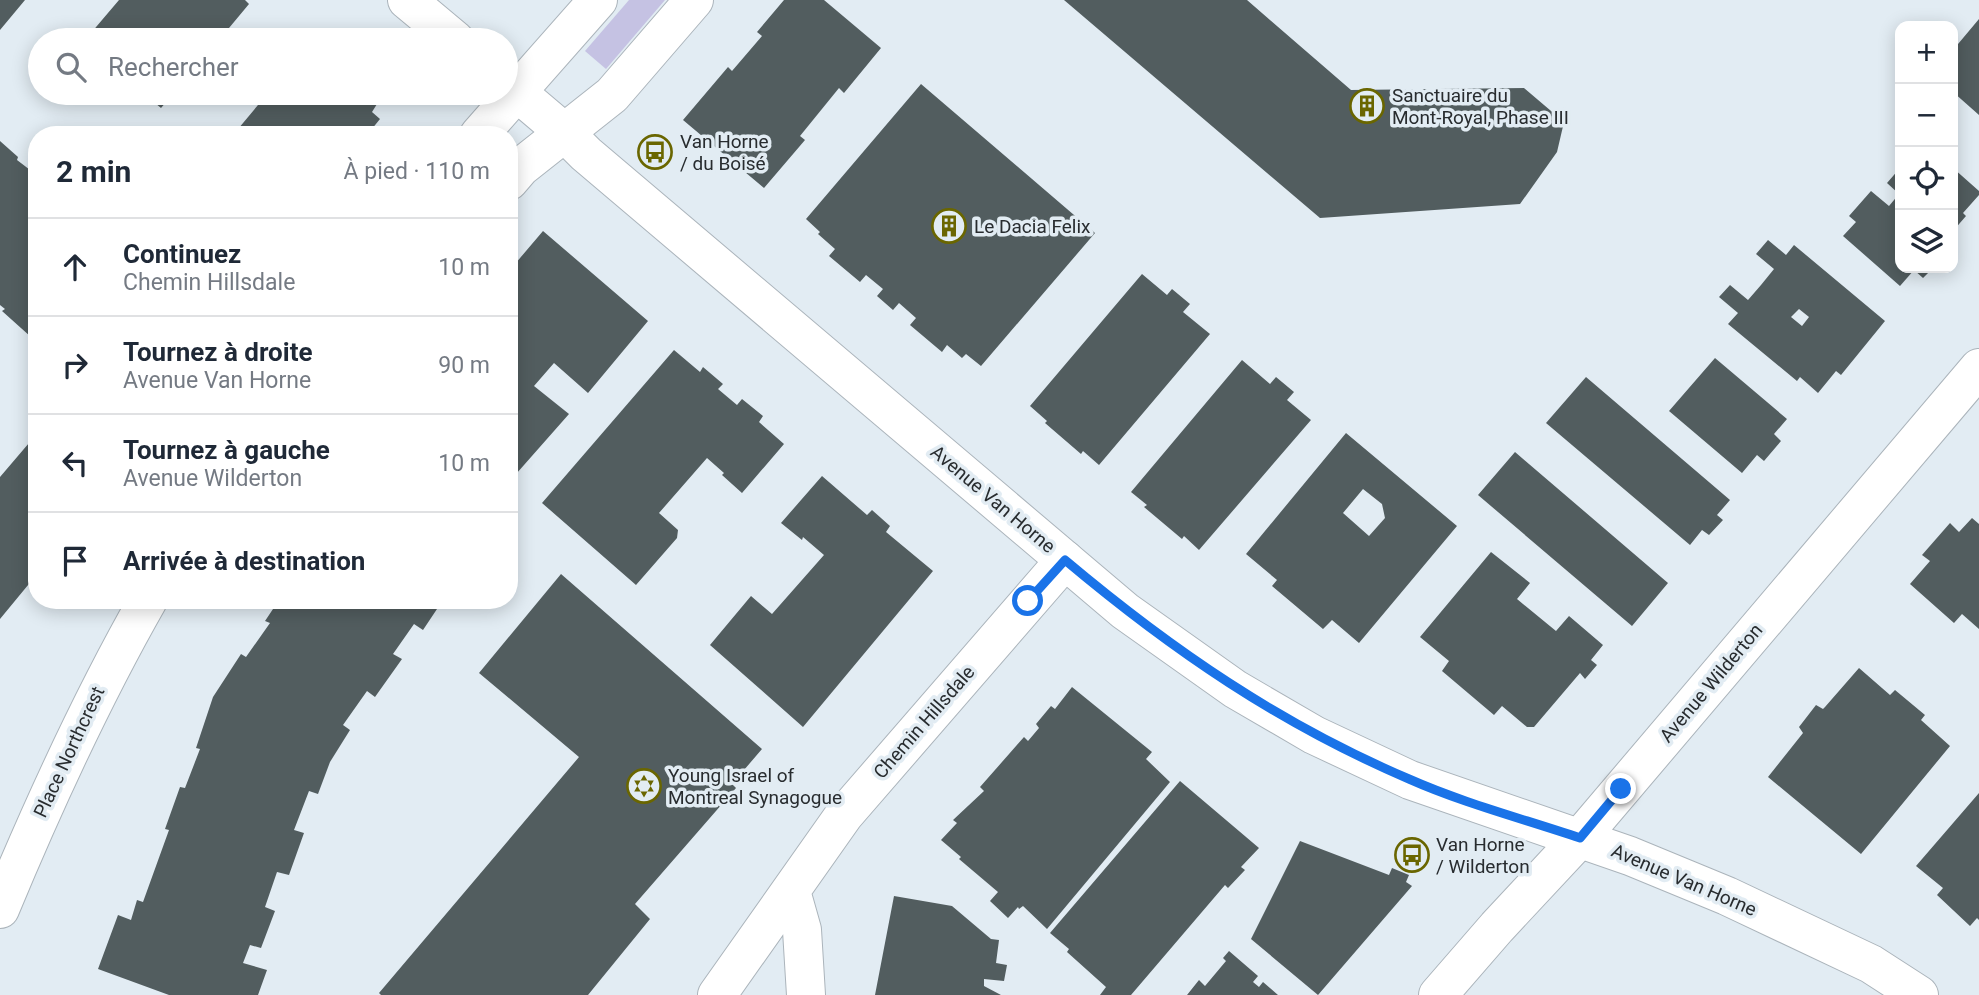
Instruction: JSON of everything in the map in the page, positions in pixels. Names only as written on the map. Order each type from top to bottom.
[{"type":"street","points":[[407,0],[441,28]]},
{"type":"street","points":[[518,81],[598,0]]},
{"type":"street","points":[[518,170],[612,95],[694,0]]},
{"type":"street","name":"Avenue Van Horne","points":[[518,94],[565,133],[586,155],[1125,611],[1234,689],[1314,734],[1410,780],[1580,838],[1727,896],[1871,964],[1919,995]]},
{"type":"street","points":[[485,126],[499,105]]},
{"type":"street","name":"Avenue Wilderton","points":[[1438,995],[1580,838],[1979,368]]},
{"type":"street","name":"Chemin Hillsdale","points":[[717,995],[844,815],[1065,560]]},
{"type":"street","name":"Place Northcrest","points":[[0,909],[67,752],[106,673],[143,609]]},
{"type":"street","points":[[791,891],[802,930],[806,995]]},
{"type":"shaded area","points":[[629,0],[665,0],[606,69],[585,51]]},
{"type":"building","points":[[0,0],[25,0],[0,30]]},
{"type":"building","points":[[119,0],[245,0],[249,4],[229,28],[95,28]]},
{"type":"building","points":[[784,0],[824,0],[881,48],[844,93],[839,88],[800,136],[805,140],[764,188],[683,120],[728,67],[732,71],[762,36],[757,32]]},
{"type":"building","name":"Sanctuaire du Mont-Royal, Phase III","points":[[1064,0],[1247,0],[1351,90],[1524,88],[1564,122],[1557,152],[1520,204],[1320,218]]},
{"type":"building","points":[[1979,19],[1979,115],[1958,96],[1958,44]]},
{"type":"building","name":"Le Dacia Felix","points":[[921,84],[1095,233],[981,366],[966,354],[962,358],[947,345],[942,352],[910,325],[916,318],[899,303],[893,310],[877,296],[883,289],[866,275],[860,282],[829,256],[835,249],[806,219]]},
{"type":"building","points":[[258,105],[376,105],[372,112],[380,119],[374,126],[240,126]]},
{"type":"building","points":[[0,141],[28,168],[28,334],[2,311],[5,309],[0,305]]},
{"type":"building","points":[[1958,172],[1979,191],[1979,195],[1963,213],[1966,216],[1958,225]]},
{"type":"building","points":[[1895,174],[1895,190],[1887,183]]},
{"type":"building","points":[[1871,191],[1889,206],[1895,199],[1895,273],[1911,273],[1900,286],[1843,236],[1856,222],[1849,216]]},
{"type":"building","points":[[543,231],[648,321],[588,393],[554,363],[534,386],[569,414],[518,472],[518,260]]},
{"type":"building","points":[[1768,240],[1786,255],[1794,245],[1885,321],[1841,375],[1836,371],[1818,393],[1800,377],[1797,381],[1728,324],[1738,313],[1719,297],[1730,285],[1748,300],[1774,269],[1756,254]],"holes":[[[1799,309],[1809,317],[1802,326],[1791,317]]]},
{"type":"building","points":[[1142,274],[1167,295],[1172,289],[1190,304],[1183,312],[1210,334],[1099,465],[1083,451],[1081,454],[1030,406]]},
{"type":"building","points":[[674,350],[700,372],[703,367],[723,384],[718,389],[737,405],[742,399],[763,416],[759,422],[784,444],[742,493],[707,458],[659,513],[678,530],[677,538],[636,585],[542,503]]},
{"type":"building","points":[[1715,358],[1787,419],[1774,434],[1781,441],[1764,461],[1757,455],[1742,473],[1669,411]]},
{"type":"building","points":[[1242,360],[1270,384],[1276,377],[1294,392],[1287,400],[1311,420],[1199,550],[1144,507],[1147,505],[1131,492]]},
{"type":"building","points":[[1586,377],[1730,500],[1717,515],[1723,520],[1709,535],[1702,530],[1690,545],[1546,423]]},
{"type":"building","points":[[1346,433],[1457,526],[1359,643],[1332,620],[1323,629],[1272,586],[1277,580],[1246,554]],"holes":[[[1363,489],[1382,504],[1385,518],[1369,536],[1343,513]]]},
{"type":"building","points":[[28,444],[28,585],[0,619],[0,477]]},
{"type":"building","points":[[1515,452],[1668,583],[1632,626],[1478,495]]},
{"type":"building","points":[[822,476],[867,515],[872,510],[890,526],[886,532],[933,571],[803,727],[710,645],[751,596],[772,614],[824,555],[781,523]]},
{"type":"building","points":[[1972,518],[1979,524],[1979,629],[1962,614],[1954,623],[1910,584],[1930,561],[1922,555],[1950,523],[1959,532]]},
{"type":"building","points":[[1491,552],[1530,583],[1517,599],[1556,631],[1569,616],[1603,645],[1591,660],[1597,665],[1585,679],[1580,673],[1534,727],[1527,727],[1502,706],[1494,715],[1442,671],[1449,661],[1420,637]]},
{"type":"building","name":"Young Israel of Montreal Synagogue","points":[[561,574],[762,749],[732,784],[736,788],[635,904],[650,919],[588,995],[381,995],[379,993],[579,757],[479,673]]},
{"type":"building","points":[[273,609],[437,609],[423,630],[414,624],[393,654],[402,659],[375,697],[367,691],[343,725],[350,730],[330,762],[318,794],[309,791],[294,830],[304,833],[289,875],[277,872],[265,907],[275,911],[261,948],[250,945],[243,963],[267,970],[258,995],[169,995],[98,969],[118,915],[131,920],[137,900],[143,902],[169,830],[165,829],[180,787],[185,788],[200,749],[196,748],[213,697],[241,654],[246,657],[270,623],[265,621]]},
{"type":"building","points":[[1859,668],[1890,695],[1895,690],[1925,715],[1921,720],[1950,746],[1861,854],[1768,777],[1803,733],[1799,727],[1816,705],[1823,709]]},
{"type":"building","points":[[1072,687],[1152,752],[1146,759],[1170,782],[1047,929],[1023,906],[1019,909],[1018,907],[1008,918],[990,901],[998,892],[941,840],[957,823],[953,820],[984,791],[980,787],[1024,737],[1028,741],[1039,728],[1036,724],[1051,706],[1055,709]]},
{"type":"building","points":[[1180,781],[1259,848],[1241,867],[1245,870],[1228,888],[1225,885],[1131,995],[1100,995],[1106,987],[1050,933]]},
{"type":"building","points":[[1979,793],[1979,920],[1977,918],[1970,926],[1937,895],[1943,888],[1916,866]]},
{"type":"building","points":[[1300,841],[1389,875],[1392,868],[1409,875],[1406,882],[1412,886],[1318,995],[1251,939]]},
{"type":"building","points":[[894,896],[952,906],[991,939],[999,940],[996,963],[1007,965],[1004,981],[984,979],[984,986],[1001,995],[875,995]]},
{"type":"building","points":[[1229,951],[1258,976],[1253,982],[1259,987],[1263,982],[1278,995],[1187,995],[1199,980],[1205,986],[1226,961],[1223,958]]},
{"type":"place","name":"Sanctuaire du Mont-Royal, Phase III","points":[[1367,106]]},
{"type":"place","name":"Van Horne / du Boisé","points":[[655,152]]},
{"type":"place","name":"Le Dacia Felix","points":[[949,226]]},
{"type":"place","name":"Young Israel of Montreal Synagogue","points":[[644,786]]},
{"type":"place","name":"Van Horne / Wilderton","points":[[1412,855]]},
{"type":"route","points":[[1028,601],[1065,560],[1125,611],[1234,689],[1314,734],[1410,780],[1580,838],[1621,789]]}]
